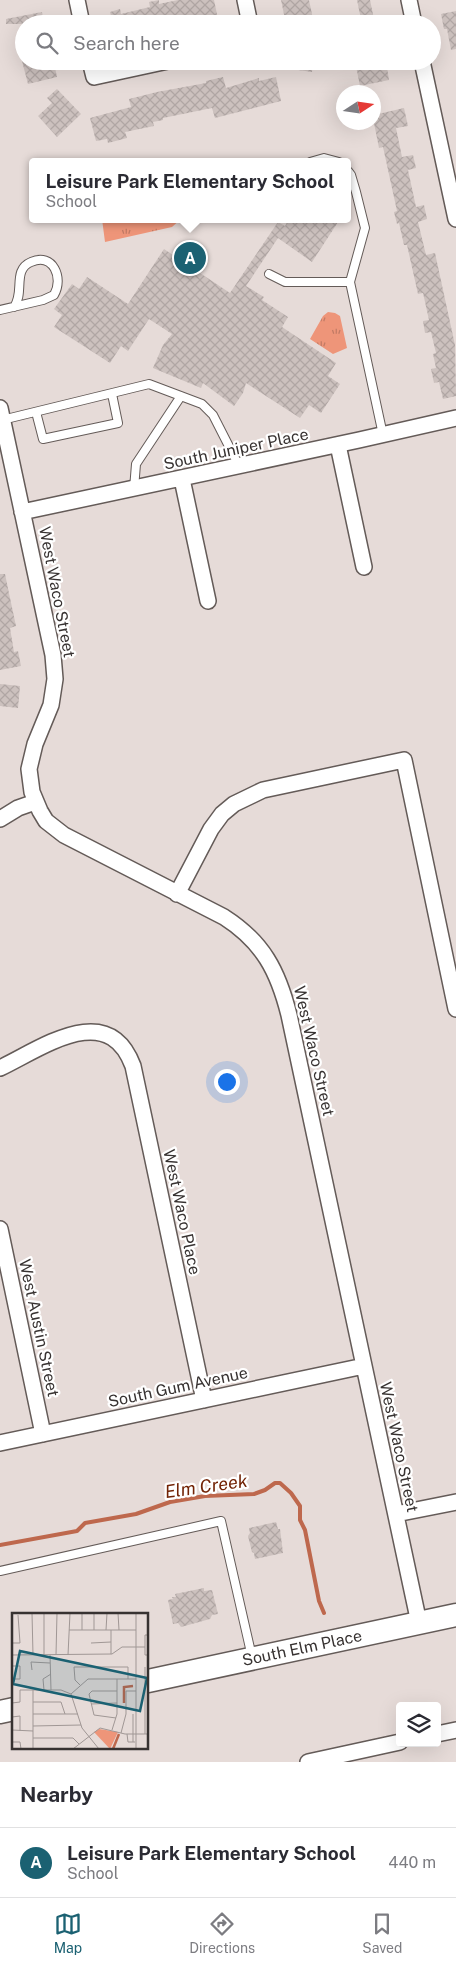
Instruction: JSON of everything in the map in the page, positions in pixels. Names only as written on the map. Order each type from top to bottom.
[{"type":"main road","name":"South Elm Place","points":[[149,1681],[456,1615]]},
{"type":"street","points":[[77,0],[80,15]]},
{"type":"street","points":[[246,0],[248,15]]},
{"type":"street","points":[[409,0],[412,15]]},
{"type":"street","points":[[92,70],[94,77],[126,70]]},
{"type":"street","points":[[424,70],[451,171],[456,219]]},
{"type":"street","name":"West Waco Street","points":[[1,414],[52,649],[55,679],[51,705],[30,758],[30,781],[35,802],[46,821],[64,835],[224,917],[243,930],[269,961],[278,978],[289,1014],[419,1623]]},
{"type":"street","name":"South Juniper Place","points":[[22,512],[456,418]]},
{"type":"street","points":[[338,445],[364,567]]},
{"type":"street","points":[[182,478],[208,601]]},
{"type":"street","points":[[177,894],[211,829],[222,814],[234,804],[262,790],[404,760],[450,954],[456,1009]]},
{"type":"street","points":[[0,819],[18,808],[35,802]]},
{"type":"street","name":"West Waco Place","points":[[0,1068],[75,1033],[98,1032],[112,1037],[124,1048],[133,1066],[204,1400]]},
{"type":"street","name":"West Austin Street","points":[[0,1229],[43,1434]]},
{"type":"street","name":"South Gum Avenue","points":[[0,1443],[364,1366]]},
{"type":"street","points":[[396,1514],[456,1502]]},
{"type":"street","points":[[441,1733],[456,1730]]},
{"type":"street","points":[[308,1762],[396,1743]]},
{"type":"lane","points":[[351,176],[364,228],[350,282],[383,435]]},
{"type":"lane","points":[[0,310],[43,300],[54,295],[59,284],[53,267],[39,260],[26,264],[20,273],[19,300],[14,306]]},
{"type":"lane","points":[[269,274],[285,282],[350,282]]},
{"type":"lane","points":[[1,414],[36,412],[150,384],[202,404],[213,416],[239,466]]},
{"type":"lane","points":[[36,412],[43,439],[118,422],[112,394]]},
{"type":"lane","points":[[134,489],[136,464],[182,396]]},
{"type":"lane","points":[[0,1571],[221,1521],[252,1659]]},
{"type":"green space","points":[[103,223],[176,223],[172,227],[105,242]]},
{"type":"green space","points":[[328,312],[340,316],[347,348],[333,354],[310,339],[323,316]]},
{"type":"building","points":[[159,0],[159,4],[178,0],[214,0],[217,15],[111,15],[110,12],[120,9],[121,14],[150,7],[149,2]]},
{"type":"building","points":[[281,0],[309,0],[312,15],[284,15]]},
{"type":"building","points":[[357,0],[370,0],[373,15],[360,15]]},
{"type":"building","points":[[456,11],[456,49],[451,50],[447,29],[444,29],[441,14]]},
{"type":"building","points":[[42,12],[42,15],[27,15]]},
{"type":"building","points":[[15,17],[15,24],[6,24],[6,19]]},
{"type":"building","points":[[24,70],[56,70],[57,77],[28,84]]},
{"type":"building","points":[[357,70],[387,70],[389,80],[360,85]]},
{"type":"building","points":[[223,77],[226,88],[259,78],[259,81],[276,77],[281,101],[215,118],[212,108],[163,118],[163,120],[153,122],[154,126],[125,132],[127,138],[108,143],[107,139],[96,141],[90,118],[131,107],[129,99],[206,83],[206,81]]},
{"type":"building","points":[[57,89],[81,114],[57,137],[38,116],[52,103],[47,98]]},
{"type":"building","points":[[404,108],[408,126],[396,128],[402,157],[413,155],[416,168],[408,170],[416,207],[424,205],[427,219],[418,222],[426,255],[435,253],[455,345],[456,396],[443,399],[439,382],[434,383],[431,369],[436,368],[433,354],[436,353],[431,332],[425,333],[423,321],[429,320],[423,293],[418,294],[407,245],[404,245],[399,223],[397,224],[394,212],[397,211],[383,147],[379,148],[375,130],[381,130],[381,113]]},
{"type":"building","points":[[277,223],[285,226],[287,223],[337,223],[312,262],[278,238],[246,286],[264,297],[262,300],[288,317],[282,327],[336,363],[328,376],[340,384],[321,413],[309,405],[300,418],[246,383],[243,393],[234,406],[203,383],[201,388],[153,368],[163,345],[172,334],[149,319],[128,351],[121,346],[110,363],[54,327],[62,315],[54,309],[72,284],[79,289],[87,277],[128,304],[164,249],[230,293]]},
{"type":"building","points":[[0,574],[5,574],[16,626],[10,628],[14,652],[18,651],[21,666],[0,670]]},
{"type":"building","points":[[0,684],[20,686],[18,708],[0,706]]},
{"type":"building","points":[[276,1522],[278,1529],[280,1529],[283,1553],[255,1559],[248,1536],[250,1533],[249,1528]]},
{"type":"building","points":[[204,1588],[204,1591],[212,1590],[218,1614],[212,1615],[210,1619],[181,1627],[178,1623],[173,1624],[168,1600],[176,1597],[175,1594]]},
{"type":"waterway","name":"Elm Creek","points":[[0,1545],[77,1531],[85,1523],[136,1514],[170,1502],[205,1496],[254,1494],[265,1490],[275,1483],[280,1483],[291,1493],[300,1506],[300,1520],[305,1530],[319,1601],[324,1613]]},
{"type":"place","name":"Leisure Park Elementary School","points":[[190,258]]}]
